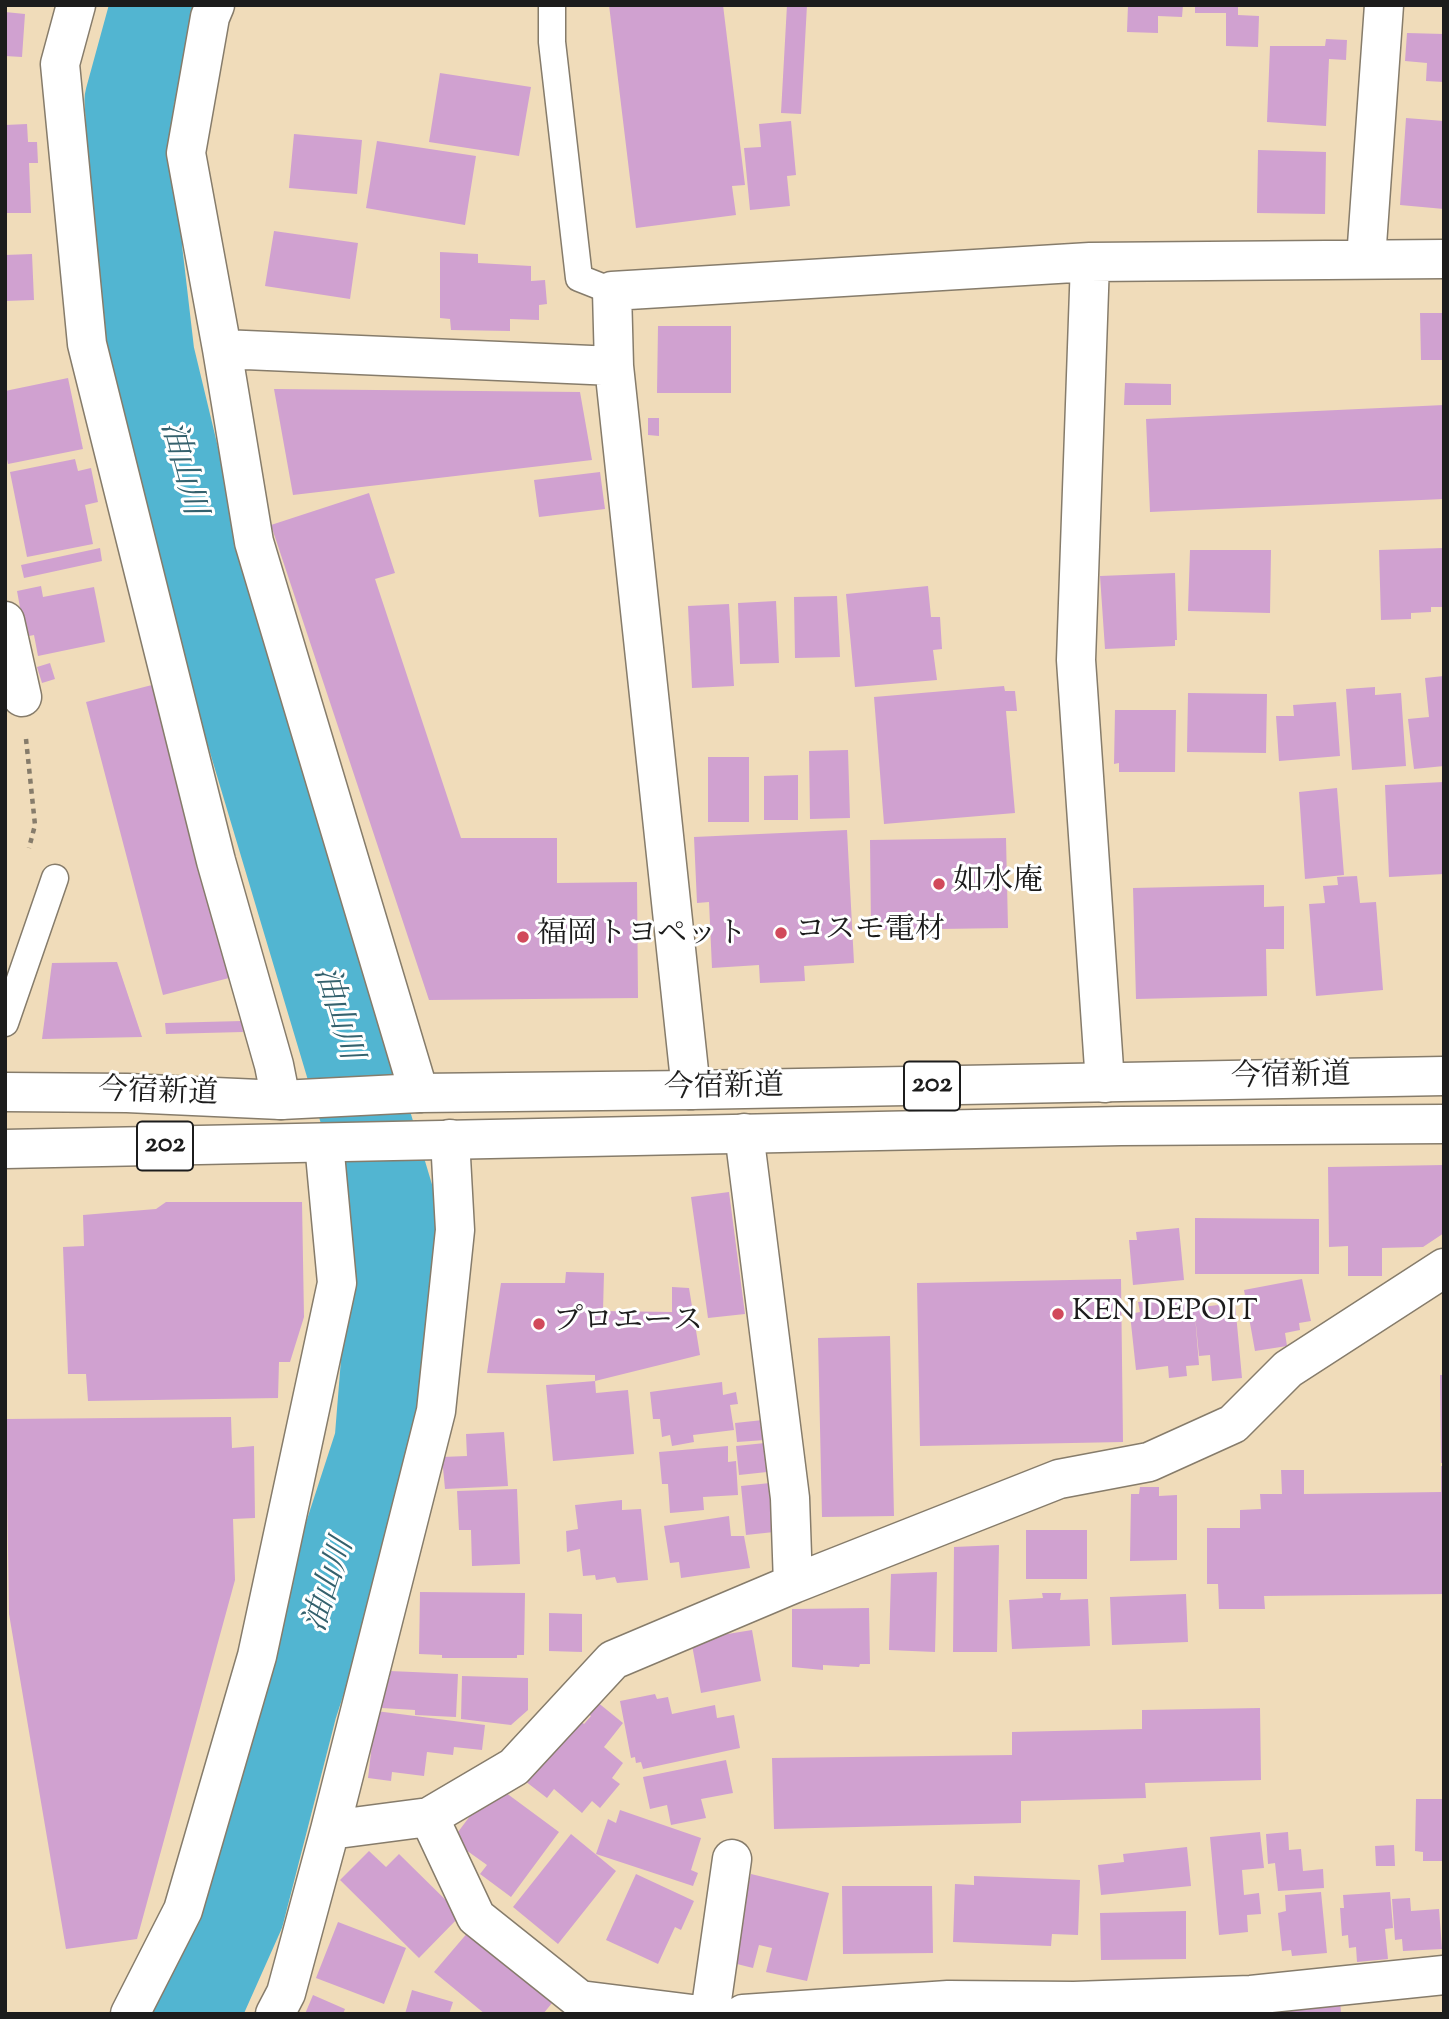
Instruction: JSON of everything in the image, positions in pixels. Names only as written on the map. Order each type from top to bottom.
[{"type":"main road","points":[[76,5],[60,64],[87,344],[216,861],[278,1083]]},
{"type":"main road","points":[[215,5],[210,17],[186,153],[254,542],[415,1077]]},
{"type":"main road","points":[[1366,259],[1384,5]]},
{"type":"main road","points":[[691,1090],[614,366],[612,291],[1090,262],[1444,259]]},
{"type":"main road","points":[[1090,262],[1076,660],[1105,1083]]},
{"type":"main road","points":[[222,349],[614,366]]},
{"type":"main road","points":[[5,621],[22,697]]},
{"type":"main road","name":"今宿新道","points":[[5,1092],[127,1093],[415,1077],[691,1090],[1444,1076]]},
{"type":"main road","name":"今宿新道","points":[[5,1149],[1107,1126],[1444,1124]]},
{"type":"main road","points":[[744,1133],[790,1498],[793,1584]]},
{"type":"main road","points":[[275,2014],[286,1993],[330,1830],[436,1411],[455,1230],[450,1139]]},
{"type":"main road","points":[[130,2014],[183,1910],[257,1656],[337,1283],[324,1143]]},
{"type":"main road","points":[[330,1830],[429,1817],[514,1767],[614,1660],[793,1584],[1059,1479],[1149,1462],[1233,1424],[1288,1369],[1444,1268]]},
{"type":"main road","points":[[429,1817],[476,1917],[580,2000],[692,2014]]},
{"type":"main road","points":[[710,2014],[732,1859]]},
{"type":"main road","points":[[743,2014],[1073,2001],[1251,2005],[1444,1975]]},
{"type":"lane","points":[[552,5],[552,42],[579,278],[612,291]]},
{"type":"lane","points":[[5,1023],[55,878]]},
{"type":"path","points":[[22,697],[36,825],[28,852]]},
{"type":"building","points":[[609,5],[723,5],[745,185],[732,186],[736,215],[636,228]]},
{"type":"building","points":[[787,5],[807,5],[801,114],[781,113]]},
{"type":"building","points":[[1128,5],[1183,5],[1182,17],[1158,16],[1158,33],[1127,32]]},
{"type":"building","points":[[1195,5],[1238,5],[1238,15],[1259,16],[1258,47],[1226,46],[1226,13],[1195,13]]},
{"type":"building","points":[[5,12],[25,14],[22,57],[5,56]]},
{"type":"building","points":[[1407,33],[1444,34],[1444,82],[1426,81],[1427,63],[1405,61]]},
{"type":"building","points":[[1326,39],[1347,40],[1346,60],[1329,59],[1326,126],[1267,122],[1270,46],[1325,46]]},
{"type":"building","points":[[440,73],[531,87],[519,156],[429,142]]},
{"type":"building","points":[[1406,118],[1444,121],[1444,209],[1400,205]]},
{"type":"building","points":[[791,121],[796,175],[787,176],[790,206],[750,210],[744,148],[761,147],[759,124]]},
{"type":"building","points":[[27,124],[28,142],[37,142],[38,163],[29,163],[31,213],[5,213],[5,125]]},
{"type":"building","points":[[294,134],[362,140],[357,194],[289,188]]},
{"type":"building","points":[[377,141],[476,156],[465,225],[366,208]]},
{"type":"building","points":[[1258,150],[1326,152],[1325,214],[1257,213]]},
{"type":"building","points":[[274,231],[358,243],[350,299],[265,286]]},
{"type":"building","points":[[440,252],[478,254],[478,263],[531,266],[531,281],[545,280],[547,304],[539,305],[539,320],[510,319],[510,331],[451,330],[450,319],[440,318]]},
{"type":"building","points":[[32,254],[34,300],[5,301],[5,255]]},
{"type":"building","points":[[1420,313],[1444,313],[1444,360],[1421,360]]},
{"type":"building","points":[[658,326],[731,326],[731,393],[657,393]]},
{"type":"building","points":[[68,378],[83,449],[8,464],[5,450],[5,391]]},
{"type":"building","points":[[1125,383],[1171,384],[1171,405],[1124,405]]},
{"type":"building","points":[[274,389],[580,392],[592,460],[293,495]]},
{"type":"building","points":[[1444,405],[1444,499],[1150,512],[1146,419]]},
{"type":"building","points":[[648,418],[659,418],[659,436],[648,435]]},
{"type":"building","points":[[75,459],[78,471],[91,468],[98,502],[85,505],[93,544],[27,557],[10,472]]},
{"type":"building","points":[[600,472],[605,509],[539,517],[534,480]]},
{"type":"building","points":[[369,493],[395,573],[375,579],[461,838],[557,838],[557,883],[637,882],[638,998],[429,1000],[271,525]]},
{"type":"building","points":[[100,548],[102,561],[24,578],[21,565]]},
{"type":"building","points":[[1444,548],[1444,607],[1431,607],[1431,612],[1411,613],[1411,619],[1381,620],[1379,550]]},
{"type":"building","points":[[1190,550],[1271,550],[1270,613],[1188,611]]},
{"type":"building","points":[[1175,573],[1175,646],[1105,649],[1100,576]]},
{"type":"building","points":[[41,586],[43,597],[94,587],[105,642],[38,656],[34,635],[29,636],[26,624],[23,624],[17,591]]},
{"type":"building","points":[[928,586],[931,617],[940,617],[942,649],[933,650],[937,680],[855,687],[846,594]]},
{"type":"building","points":[[837,596],[840,657],[795,658],[794,597]]},
{"type":"building","points":[[776,601],[779,663],[740,664],[738,603]]},
{"type":"building","points":[[729,604],[734,686],[692,688],[688,606]]},
{"type":"building","points":[[50,663],[55,679],[42,683],[37,667]]},
{"type":"building","points":[[1444,676],[1444,766],[1414,769],[1408,719],[1429,717],[1425,678]]},
{"type":"building","points":[[152,685],[229,978],[163,995],[86,702]]},
{"type":"building","points":[[1004,686],[1005,691],[1015,691],[1017,711],[1006,711],[1015,813],[884,824],[874,697]]},
{"type":"building","points":[[1375,687],[1375,695],[1401,693],[1406,766],[1352,770],[1346,689]]},
{"type":"building","points":[[1188,693],[1267,694],[1266,753],[1187,752]]},
{"type":"building","points":[[1336,702],[1340,756],[1279,761],[1276,716],[1294,716],[1293,705]]},
{"type":"building","points":[[1115,710],[1176,710],[1175,772],[1119,772],[1119,763],[1114,764]]},
{"type":"building","points":[[848,750],[850,818],[810,819],[809,751]]},
{"type":"building","points":[[708,757],[749,757],[749,822],[708,822]]},
{"type":"building","points":[[798,775],[798,820],[764,820],[764,776]]},
{"type":"building","points":[[1444,782],[1444,874],[1389,877],[1385,785]]},
{"type":"building","points":[[1337,788],[1344,875],[1305,879],[1299,792]]},
{"type":"building","name":"コスモ電材","points":[[847,830],[854,963],[804,966],[805,981],[760,983],[759,965],[712,968],[709,902],[697,903],[694,837]]},
{"type":"building","name":"如水庵","points":[[1006,838],[1008,928],[871,930],[870,840]]},
{"type":"building","points":[[1357,876],[1360,903],[1376,902],[1383,990],[1316,996],[1309,904],[1325,903],[1323,886],[1338,885],[1337,877]]},
{"type":"building","points":[[1264,885],[1264,907],[1284,906],[1284,949],[1266,949],[1267,996],[1136,999],[1133,888]]},
{"type":"building","points":[[117,962],[142,1037],[42,1039],[52,963]]},
{"type":"building","points":[[242,1021],[243,1032],[166,1034],[165,1023]]},
{"type":"building","points":[[1444,1165],[1444,1233],[1423,1247],[1382,1248],[1382,1276],[1348,1276],[1348,1246],[1329,1247],[1328,1167]]},
{"type":"building","points":[[729,1192],[745,1314],[708,1318],[691,1197]]},
{"type":"building","points":[[166,1202],[302,1202],[304,1317],[290,1362],[279,1362],[278,1398],[88,1401],[86,1374],[68,1374],[63,1247],[84,1246],[83,1215],[156,1209]]},
{"type":"building","points":[[1195,1218],[1319,1219],[1319,1274],[1195,1274]]},
{"type":"building","points":[[1179,1228],[1184,1280],[1133,1285],[1129,1240],[1137,1240],[1136,1232]]},
{"type":"building","points":[[566,1272],[604,1273],[603,1311],[672,1312],[672,1287],[689,1288],[700,1355],[595,1381],[595,1375],[487,1373],[501,1283],[565,1283]]},
{"type":"building","points":[[1121,1279],[1123,1442],[920,1446],[917,1283]]},
{"type":"building","points":[[1302,1279],[1311,1321],[1299,1323],[1300,1330],[1285,1333],[1287,1346],[1255,1351],[1244,1290]]},
{"type":"building","points":[[1192,1296],[1193,1308],[1235,1303],[1242,1378],[1212,1381],[1210,1355],[1199,1356],[1195,1315],[1199,1365],[1186,1366],[1187,1376],[1169,1378],[1168,1366],[1136,1370],[1130,1314],[1140,1312],[1138,1302]]},
{"type":"building","points":[[890,1336],[894,1516],[822,1517],[818,1338]]},
{"type":"building","points":[[1440,1375],[1444,1375],[1444,1463],[1441,1463]]},
{"type":"building","points":[[595,1381],[596,1393],[628,1390],[634,1454],[553,1461],[546,1385]]},
{"type":"building","points":[[722,1382],[723,1395],[736,1392],[738,1404],[730,1405],[734,1430],[693,1435],[694,1442],[672,1446],[670,1435],[662,1437],[660,1419],[653,1419],[650,1392]]},
{"type":"building","points":[[231,1417],[232,1448],[254,1446],[255,1518],[233,1519],[235,1580],[137,1939],[66,1949],[9,1614],[6,1419]]},
{"type":"building","points":[[763,1420],[765,1440],[737,1442],[735,1423]]},
{"type":"building","points":[[504,1432],[508,1486],[445,1489],[442,1457],[467,1456],[466,1434]]},
{"type":"building","points":[[765,1443],[767,1472],[739,1475],[736,1446]]},
{"type":"building","points":[[728,1446],[728,1462],[736,1461],[738,1495],[703,1497],[704,1510],[670,1513],[668,1484],[662,1484],[659,1452]]},
{"type":"building","points":[[1441,1466],[1444,1466],[1444,1594],[1264,1596],[1265,1609],[1219,1609],[1218,1584],[1207,1584],[1207,1528],[1240,1528],[1240,1510],[1261,1509],[1260,1494],[1282,1494],[1281,1470],[1304,1470],[1304,1494],[1441,1492]]},
{"type":"building","points":[[770,1483],[774,1532],[746,1535],[741,1486]]},
{"type":"building","points":[[1140,1487],[1159,1487],[1159,1496],[1177,1495],[1177,1560],[1130,1561],[1131,1494],[1139,1494]]},
{"type":"building","points":[[517,1489],[520,1564],[472,1566],[471,1530],[459,1530],[457,1491]]},
{"type":"building","points":[[622,1500],[622,1510],[641,1509],[648,1580],[617,1583],[615,1577],[596,1580],[595,1575],[583,1576],[580,1549],[567,1552],[566,1531],[578,1529],[575,1505]]},
{"type":"building","points":[[729,1516],[731,1536],[744,1536],[750,1568],[681,1578],[679,1562],[670,1563],[664,1526]]},
{"type":"building","points":[[1026,1530],[1087,1530],[1087,1579],[1026,1579]]},
{"type":"building","points":[[999,1545],[997,1652],[953,1652],[954,1547]]},
{"type":"building","points":[[937,1572],[935,1652],[889,1650],[891,1574]]},
{"type":"building","points":[[420,1592],[525,1593],[524,1655],[517,1655],[517,1658],[442,1658],[442,1655],[419,1654]]},
{"type":"building","points":[[1042,1593],[1061,1593],[1060,1600],[1088,1599],[1090,1646],[1012,1649],[1009,1600],[1043,1598]]},
{"type":"building","points":[[1186,1594],[1188,1642],[1112,1645],[1110,1597]]},
{"type":"building","points":[[869,1608],[870,1664],[860,1664],[859,1667],[823,1665],[823,1670],[792,1667],[792,1609]]},
{"type":"building","points":[[549,1613],[582,1614],[582,1652],[549,1651]]},
{"type":"building","points":[[752,1630],[761,1681],[701,1693],[691,1640]]},
{"type":"building","points":[[390,1671],[458,1674],[456,1717],[415,1715],[415,1710],[382,1708],[383,1678],[390,1678]]},
{"type":"building","points":[[462,1676],[528,1678],[528,1710],[511,1725],[461,1719]]},
{"type":"building","points":[[655,1694],[657,1699],[668,1697],[672,1714],[715,1705],[717,1718],[734,1715],[740,1748],[643,1769],[641,1762],[636,1763],[635,1757],[631,1758],[620,1701]]},
{"type":"building","points":[[591,1697],[623,1723],[604,1747],[623,1763],[612,1778],[620,1784],[600,1808],[592,1801],[582,1813],[554,1789],[547,1798],[525,1781],[573,1715],[584,1724],[591,1716],[582,1709]]},
{"type":"building","points":[[1260,1708],[1261,1780],[1145,1783],[1146,1798],[1021,1801],[1021,1823],[774,1829],[772,1758],[1012,1755],[1012,1732],[1142,1729],[1142,1710]]},
{"type":"building","points":[[376,1711],[485,1725],[482,1750],[454,1747],[453,1755],[427,1752],[424,1776],[392,1772],[391,1781],[368,1778]]},
{"type":"building","points":[[726,1760],[733,1793],[701,1799],[706,1818],[671,1825],[667,1805],[650,1809],[643,1777]]},
{"type":"building","points":[[494,1784],[559,1832],[511,1897],[480,1874],[487,1865],[452,1840]]},
{"type":"building","points":[[1416,1799],[1444,1799],[1444,1861],[1423,1861],[1423,1852],[1415,1851]]},
{"type":"building","points":[[620,1810],[701,1838],[691,1870],[698,1873],[693,1886],[596,1854],[608,1819],[616,1823]]},
{"type":"building","points":[[1260,1832],[1264,1868],[1242,1870],[1244,1895],[1259,1893],[1261,1914],[1247,1915],[1248,1932],[1219,1935],[1210,1837]]},
{"type":"building","points":[[1288,1832],[1289,1850],[1301,1849],[1303,1871],[1323,1869],[1324,1888],[1278,1891],[1275,1863],[1268,1864],[1266,1834]]},
{"type":"building","points":[[571,1834],[616,1871],[558,1944],[513,1907]]},
{"type":"building","points":[[1394,1845],[1395,1866],[1376,1866],[1375,1846]]},
{"type":"building","points":[[1187,1847],[1191,1886],[1101,1895],[1098,1865],[1124,1862],[1123,1854]]},
{"type":"building","points":[[369,1851],[386,1867],[399,1854],[461,1915],[419,1958],[340,1880]]},
{"type":"building","points":[[636,1874],[694,1901],[681,1930],[675,1927],[658,1964],[606,1940]]},
{"type":"building","points":[[751,1874],[829,1893],[807,1981],[766,1972],[772,1948],[759,1945],[753,1968],[729,1962]]},
{"type":"building","points":[[974,1876],[1080,1880],[1078,1935],[1052,1934],[1051,1946],[953,1942],[955,1884],[974,1885]]},
{"type":"building","points":[[842,1886],[932,1886],[933,1953],[843,1954]]},
{"type":"building","points":[[1321,1892],[1327,1953],[1292,1956],[1291,1950],[1282,1951],[1278,1913],[1286,1911],[1285,1895]]},
{"type":"building","points":[[1390,1892],[1393,1928],[1385,1929],[1388,1959],[1357,1962],[1356,1947],[1349,1948],[1348,1935],[1342,1936],[1340,1908],[1344,1908],[1343,1895]]},
{"type":"building","points":[[1410,1898],[1411,1911],[1439,1909],[1442,1949],[1403,1951],[1402,1939],[1395,1940],[1392,1899]]},
{"type":"building","points":[[1186,1911],[1186,1959],[1101,1960],[1100,1913]]},
{"type":"building","points":[[338,1922],[406,1948],[384,2004],[316,1978]]},
{"type":"building","points":[[475,1924],[557,1997],[543,2014],[485,2014],[434,1972]]},
{"type":"building","points":[[412,1990],[453,2002],[449,2014],[405,2014]]},
{"type":"building","points":[[313,1995],[345,2009],[343,2014],[305,2014]]},
{"type":"building","points":[[1340,1997],[1341,2014],[1280,2014],[1280,2000]]},
{"type":"waterway","name":"油山川","points":[[155,5],[129,100],[138,252],[150,355],[175,459],[250,731],[392,1206],[395,1243],[379,1442],[293,1706],[240,1913],[195,2014]]},
{"type":"place","name":"如水庵","points":[[939,884]]},
{"type":"place","name":"コスモ電材","points":[[781,933]]},
{"type":"place","name":"福岡トヨペット","points":[[523,937]]},
{"type":"place","name":"KEN DEPOIT","points":[[1058,1314]]},
{"type":"place","name":"プロエース","points":[[539,1324]]}]
